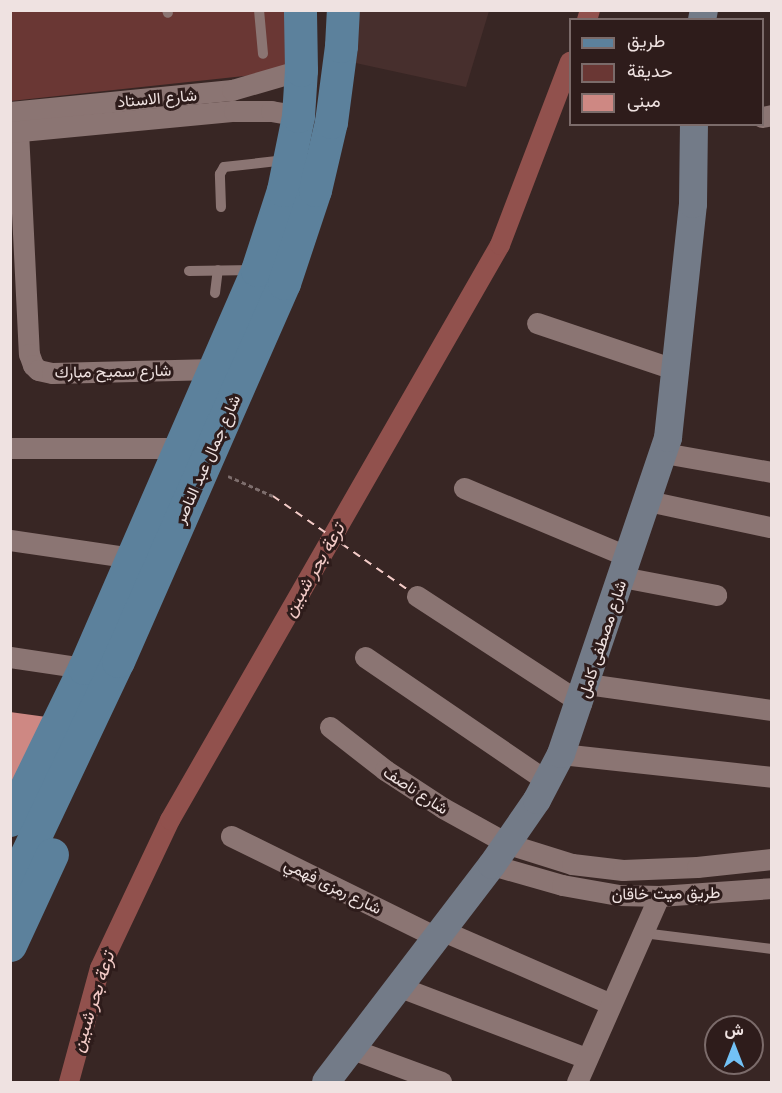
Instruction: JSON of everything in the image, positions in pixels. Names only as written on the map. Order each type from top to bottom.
[{"type":"main road","name":"شارع جمال عبد الناصر","points":[[10,889],[118,661],[193,457],[215,369],[257,270],[283,190],[298,116],[301,70],[300,10]]},
{"type":"main road","name":"شارع جمال عبد الناصر","points":[[10,820],[84,668],[132,558],[193,457],[284,283],[309,210],[331,122],[341,46],[343,10]]},
{"type":"main road","name":"شارع مصطفى كامل","points":[[326,1083],[400,987],[438,933],[500,855],[548,782],[561,754],[584,693],[664,453],[672,418],[699,126]]},
{"type":"main road","points":[[10,945],[84,782],[104,727],[118,661]]},
{"type":"street","name":"شارع الاستاد","points":[[13,125],[232,90],[301,70]]},
{"type":"street","name":"شارع الاستاد","points":[[13,125],[234,111],[298,116]]},
{"type":"street","name":"شارع سميح مبارك","points":[[13,125],[19,322],[30,360],[45,373],[215,369]]},
{"type":"street","points":[[537,323],[677,370]]},
{"type":"street","points":[[10,448],[193,457]]},
{"type":"street","points":[[664,453],[771,472]]},
{"type":"street","points":[[464,488],[625,567],[716,595]]},
{"type":"street","points":[[648,501],[769,527]]},
{"type":"street","points":[[10,540],[132,558]]},
{"type":"street","points":[[417,596],[584,693],[771,710]]},
{"type":"street","points":[[10,657],[84,668]]},
{"type":"street","points":[[365,657],[548,782]]},
{"type":"street","name":"شارع ناصف","points":[[330,727],[385,770],[443,808],[500,855]]},
{"type":"street","points":[[561,754],[771,777]]},
{"type":"street","name":"شارع رمزى فهمي","points":[[231,836],[438,933],[610,1004]]},
{"type":"street","name":"طريق ميت خاقان","points":[[500,855],[623,870],[697,867],[771,859]]},
{"type":"street","name":"طريق ميت خاقان","points":[[500,855],[596,892],[659,896],[771,888]]},
{"type":"street","points":[[577,1083],[659,896]]},
{"type":"street","points":[[400,987],[586,1058]]},
{"type":"street","points":[[352,1049],[441,1083]]},
{"type":"lane","points":[[259,10],[263,54]]},
{"type":"lane","points":[[221,207],[220,174],[224,167],[289,160]]},
{"type":"lane","points":[[215,293],[218,270]]},
{"type":"lane","points":[[189,271],[257,270]]},
{"type":"lane","points":[[642,933],[771,949]]},
{"type":"path","points":[[193,457],[273,496]]},
{"type":"shaded area","points":[[357,11],[489,11],[466,87],[351,62]]},
{"type":"green space","points":[[10,11],[294,11],[301,70],[11,101]]},
{"type":"building","points":[[10,712],[54,718],[10,796]]},
{"type":"waterway","name":"ترعة بحر شبين","points":[[588,18],[590,10]]},
{"type":"waterway","name":"ترعة بحر شبين","points":[[69,1082],[100,968],[170,820],[500,245],[569,65]]},
{"type":"ferry route","points":[[273,496],[408,590]]}]
